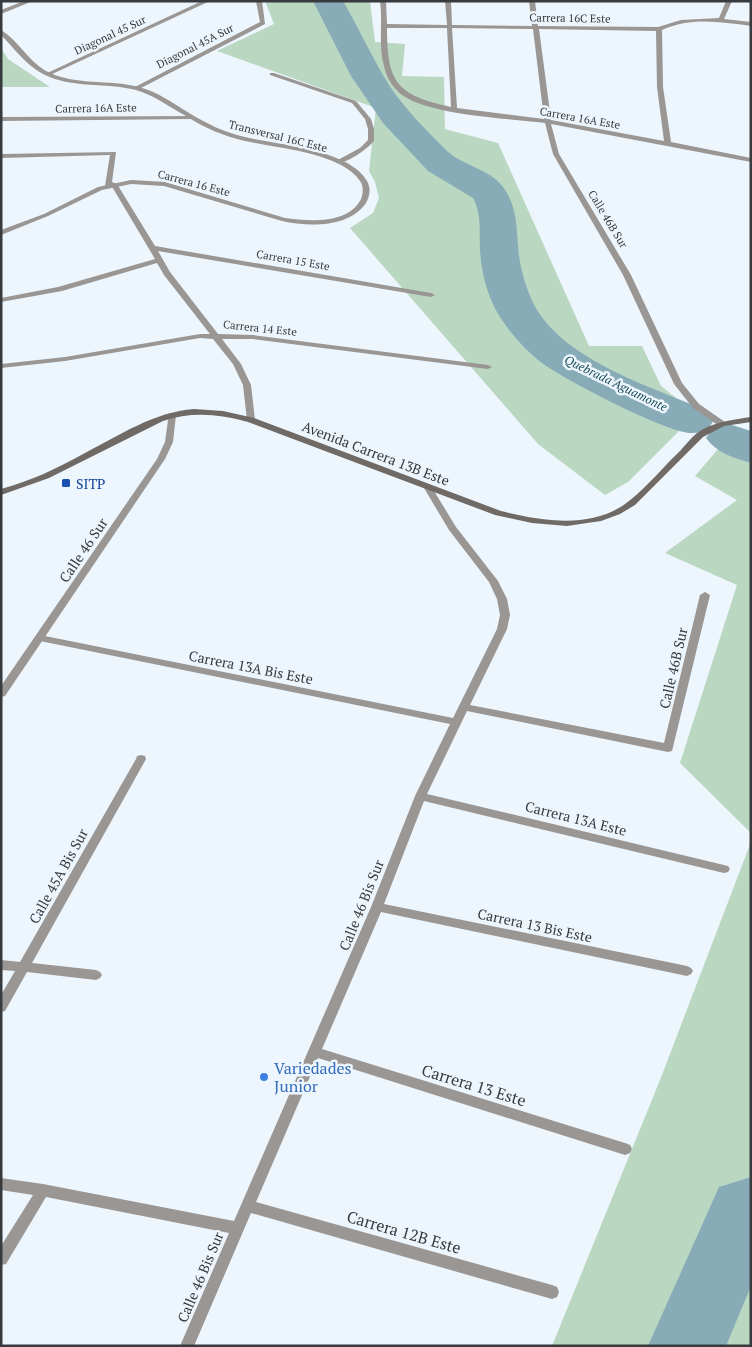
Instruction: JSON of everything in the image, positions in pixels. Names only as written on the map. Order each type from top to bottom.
[{"type":"main road","name":"Avenida Carrera 13B Este","points":[[1,492],[21,486],[66,467],[127,434],[172,415],[210,412],[251,420],[498,513],[535,521],[571,523],[597,520],[620,512],[632,503],[700,435],[722,424],[751,419]]},
{"type":"street","points":[[1,12],[30,1]]},
{"type":"street","name":"Diagonal 45 Sur","points":[[48,74],[206,1]]},
{"type":"street","name":"Diagonal 45A Sur","points":[[137,88],[263,23],[259,1]]},
{"type":"street","points":[[383,1],[386,26]]},
{"type":"street","points":[[448,1],[454,109]]},
{"type":"street","name":"Calle 46B Sur","points":[[532,1],[537,28],[547,122],[552,143],[559,160],[627,275],[678,384],[696,406],[722,424]]},
{"type":"street","points":[[721,20],[729,1]]},
{"type":"street","name":"Carrera 16C Este","points":[[386,26],[659,29],[680,22],[721,20],[751,24]]},
{"type":"street","name":"Carrera 16A Este","points":[[386,26],[384,52],[386,63],[395,85],[407,96],[454,109],[547,122],[751,160]]},
{"type":"street","points":[[659,29],[660,87],[668,144]]},
{"type":"street","name":"Transversal 16C Este","points":[[1,32],[39,68],[48,74],[64,79],[137,88],[164,99],[192,117],[229,135],[300,149],[338,162],[357,173],[365,184],[366,197],[358,209]]},
{"type":"street","points":[[272,74],[354,102],[364,112],[372,126],[371,140],[362,149],[338,162]]},
{"type":"street","name":"Carrera 16A Este","points":[[1,119],[192,117]]},
{"type":"street","points":[[1,156],[114,153],[111,185],[159,260],[236,364],[247,385],[251,420]]},
{"type":"street","name":"Carrera 16 Este","points":[[1,233],[46,216],[88,193],[111,185],[140,181],[165,184],[293,221],[330,220],[358,209]]},
{"type":"street","name":"Carrera 15 Este","points":[[151,248],[431,295]]},
{"type":"street","points":[[1,300],[59,288],[159,260]]},
{"type":"street","name":"Carrera 14 Este","points":[[1,366],[65,359],[215,335],[253,337],[488,367]]},
{"type":"street","name":"Calle 46 Sur","points":[[1,694],[161,459],[169,442],[172,415]]},
{"type":"street","name":"Calle 46 Bis Sur","points":[[188,1345],[377,907],[420,796],[502,629],[505,615],[502,599],[493,581],[452,528],[428,488]]},
{"type":"street","name":"Calle 46B Sur","points":[[464,706],[668,748],[705,595]]},
{"type":"street","name":"Carrera 13A Bis Este","points":[[40,638],[457,722]]},
{"type":"street","name":"Calle 45A Bis Sur","points":[[1,1007],[141,759]]},
{"type":"street","name":"Carrera 13A Este","points":[[420,796],[724,869]]},
{"type":"street","name":"Carrera 13 Bis Este","points":[[377,907],[687,971]]},
{"type":"street","points":[[1,965],[96,975]]},
{"type":"street","name":"Carrera 13 Este","points":[[314,1052],[625,1149]]},
{"type":"street","points":[[1,1184],[43,1190],[238,1228]]},
{"type":"street","points":[[1,1259],[43,1190]]},
{"type":"street","name":"Carrera 12B Este","points":[[247,1206],[552,1292]]},
{"type":"green space","points":[[265,1],[370,1],[375,42],[405,44],[402,76],[444,77],[445,129],[498,143],[589,346],[642,346],[661,386],[696,414],[628,482],[605,495],[538,444],[350,228],[373,213],[379,198],[375,182],[369,171],[376,108],[217,51],[274,24]]},
{"type":"green space","points":[[1,48],[8,59],[50,87],[1,87]]},
{"type":"green space","points":[[742,435],[751,435],[751,833],[680,763],[737,585],[665,553],[737,500],[695,476],[725,441]]},
{"type":"green space","points":[[751,842],[751,1271],[745,1274],[751,1284],[751,1346],[552,1346],[660,1080]]},
{"type":"waterway","name":"Quebrada Aguamonte","points":[[328,1],[380,97],[395,115],[441,164],[478,184],[489,193],[498,217],[500,259],[506,285],[517,311],[534,334],[582,370],[610,385],[692,420]]},
{"type":"waterway","name":"Quebrada Aguamonte","points":[[729,438],[751,449]]},
{"type":"waterway","name":"Quebrada Aguamonte","points":[[687,1346],[745,1211],[751,1210]]},
{"type":"place","name":"SITP","points":[[66,483]]},
{"type":"place","name":"Variedades Junior","points":[[264,1077]]}]
